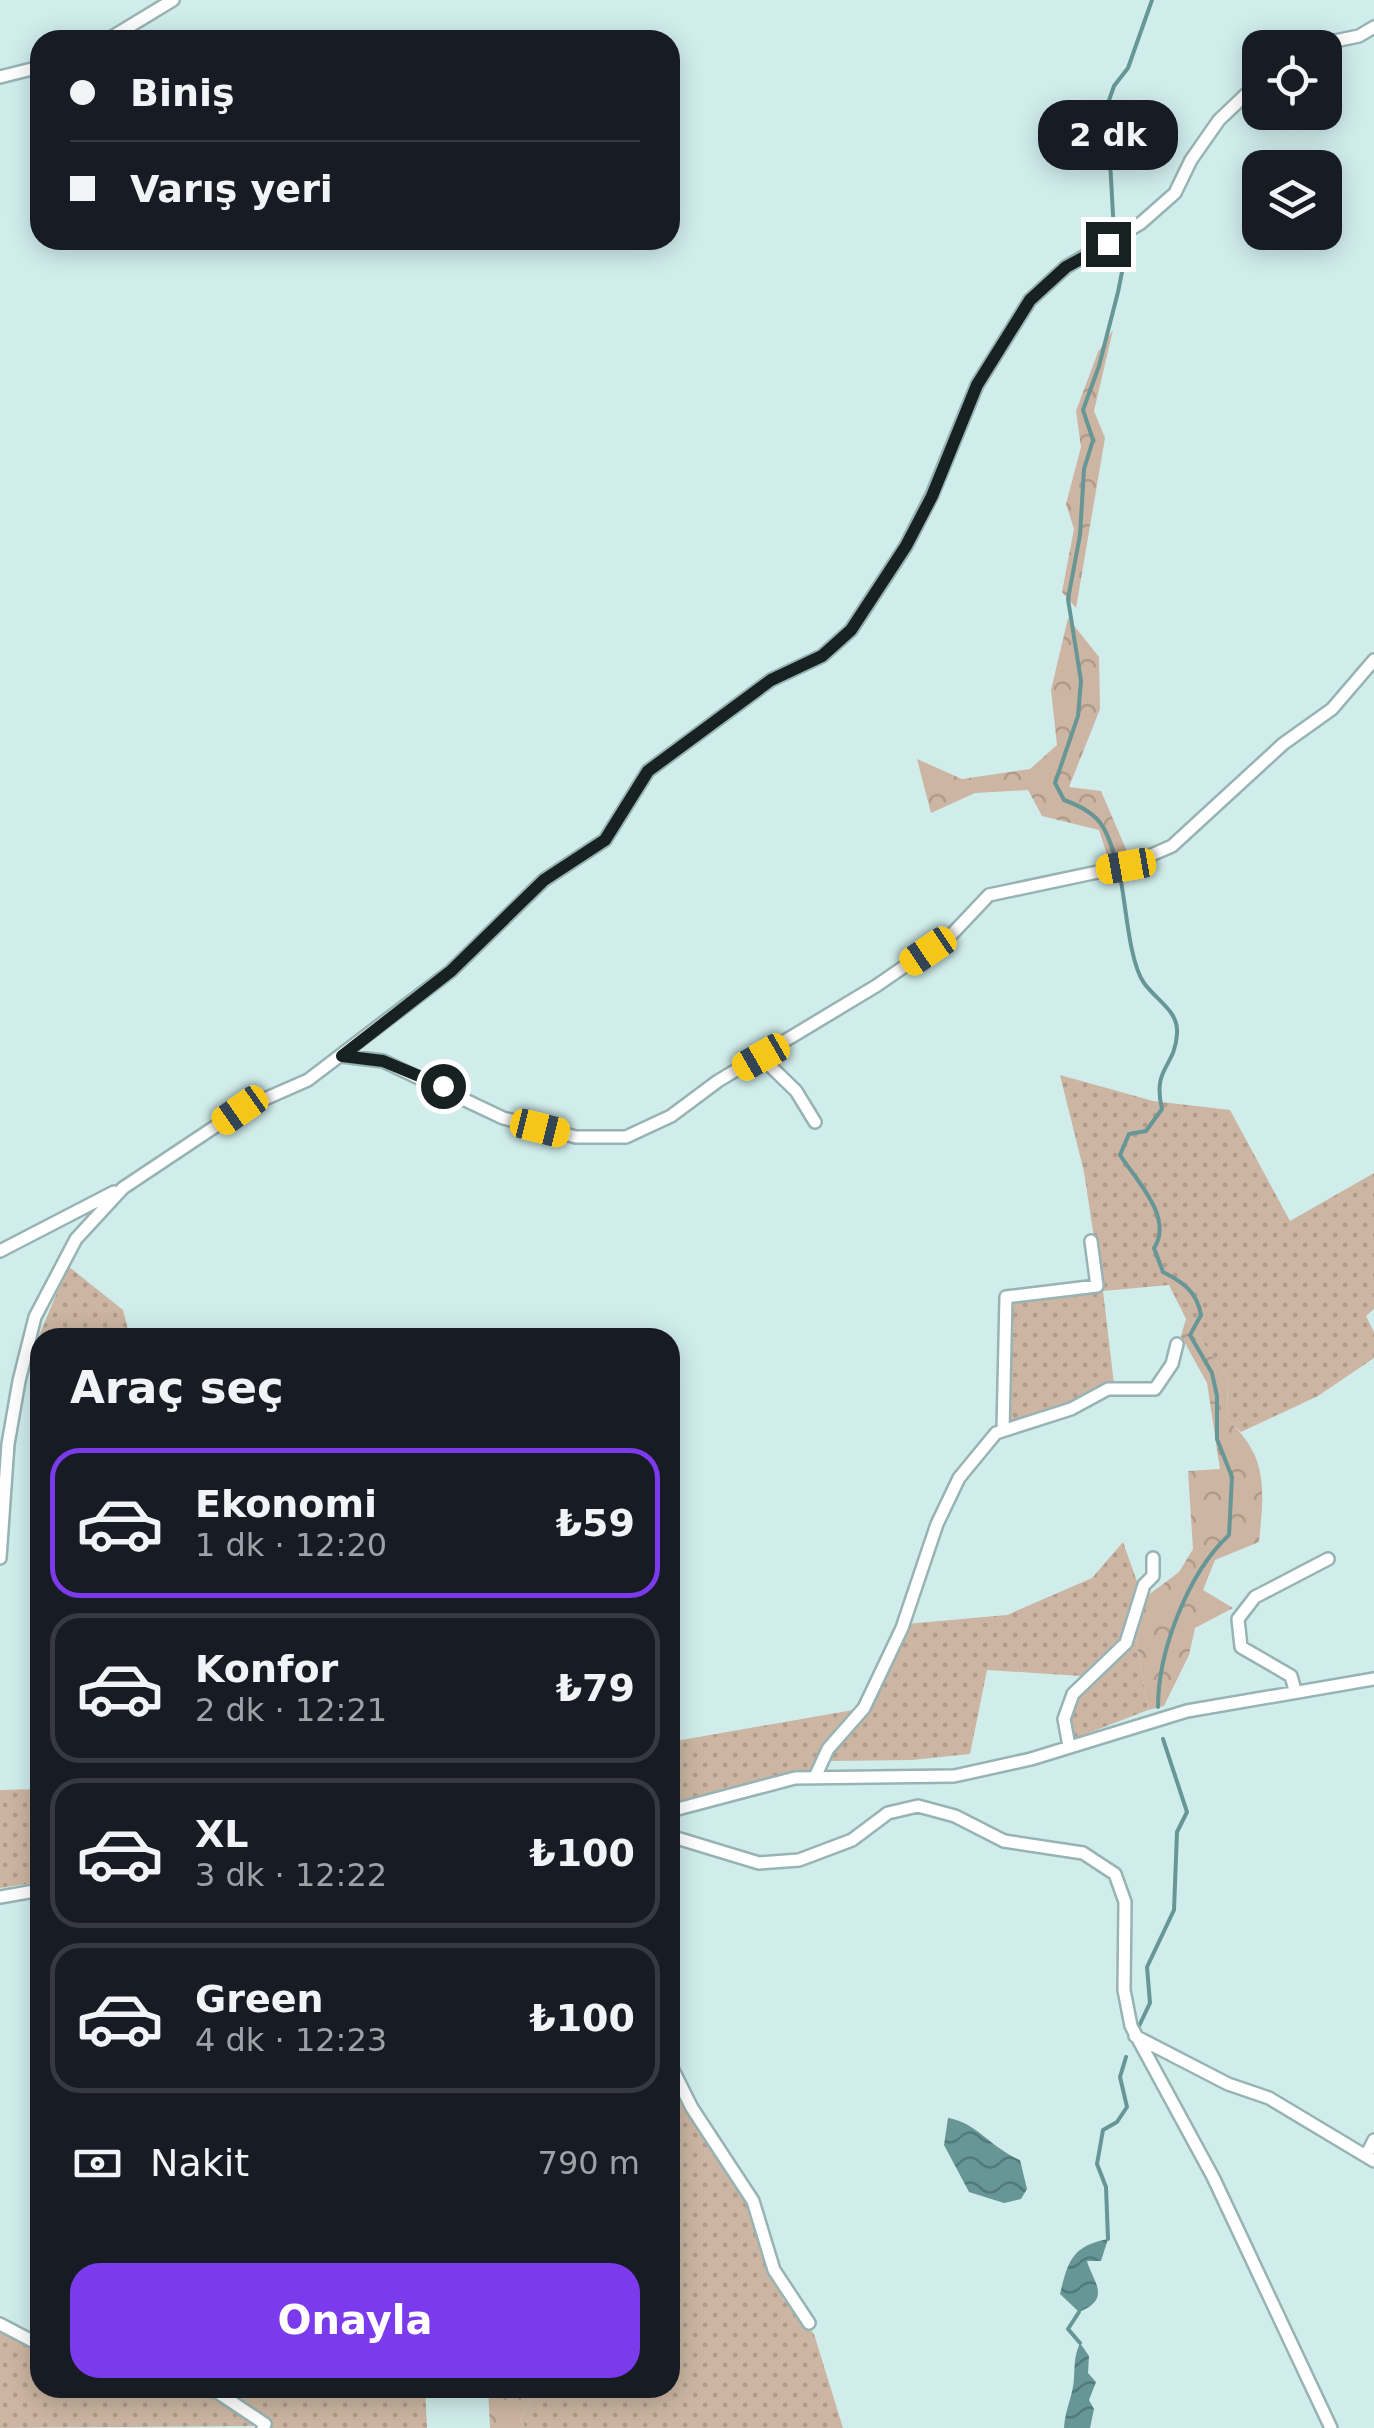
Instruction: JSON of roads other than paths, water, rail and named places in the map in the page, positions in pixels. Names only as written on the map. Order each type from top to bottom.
[{"type":"street","points":[[124,30],[174,0]]},
{"type":"street","points":[[1342,40],[1374,27]]},
{"type":"street","points":[[0,77],[30,70]]},
{"type":"street","points":[[0,1251],[123,1188],[240,1110],[308,1080],[342,1056],[451,971],[544,880],[605,840],[648,771],[771,680],[822,656],[851,630],[906,546],[932,496],[977,385],[1030,300],[1066,267],[1140,223],[1176,193],[1190,160],[1219,120],[1242,98]]},
{"type":"street","points":[[342,1056],[383,1061],[503,1118],[576,1137],[626,1136],[671,1116],[953,933],[989,895],[1126,866],[1172,846],[1283,744],[1332,709],[1374,660]]},
{"type":"street","points":[[761,1057],[796,1091],[815,1122]]},
{"type":"street","points":[[32,1328],[76,1239],[123,1188]]},
{"type":"street","points":[[1003,1430],[1006,1296],[1097,1286],[1091,1240]]},
{"type":"street","points":[[0,1558],[8,1444],[30,1340]]},
{"type":"street","points":[[815,1777],[828,1748],[864,1708],[902,1628],[936,1524],[959,1478],[996,1432],[1071,1409],[1108,1389],[1154,1389],[1172,1364],[1177,1344]]},
{"type":"street","points":[[1069,1746],[1064,1719],[1073,1694],[1126,1643],[1144,1585],[1153,1576],[1153,1558]]},
{"type":"street","points":[[1295,1690],[1291,1676],[1241,1647],[1238,1619],[1254,1597],[1328,1559]]},
{"type":"street","points":[[680,1809],[815,1777],[954,1776],[1187,1711],[1374,1679]]},
{"type":"street","points":[[680,1839],[759,1863],[799,1860],[852,1840],[888,1813],[918,1806],[955,1816],[1004,1841],[1083,1852],[1115,1874],[1125,1902],[1124,1990],[1136,2036],[1213,2176],[1331,2428]]},
{"type":"street","points":[[0,1896],[30,1892]]},
{"type":"street","points":[[1136,2036],[1228,2084],[1270,2098],[1370,2159],[1374,2140]]},
{"type":"street","points":[[680,2084],[753,2202],[774,2270],[809,2323]]},
{"type":"street","points":[[0,2324],[30,2340]]},
{"type":"street","points":[[226,2398],[265,2424],[263,2428]]},
{"type":"water","points":[[948,2118],[967,2125],[1020,2160],[1027,2189],[1021,2199],[1004,2203],[969,2192],[944,2145]]},
{"type":"water","points":[[1108,2239],[1101,2261],[1087,2261],[1098,2295],[1079,2312],[1060,2294],[1066,2272],[1079,2251]]},
{"type":"water","points":[[1080,2343],[1089,2356],[1088,2373],[1096,2382],[1089,2400],[1094,2409],[1090,2428],[1064,2428],[1076,2356]]},
{"type":"waterway","points":[[1114,233],[1107,106],[1114,86],[1128,68],[1152,0]]},
{"type":"waterway","points":[[1116,861],[1100,822],[1064,800],[1055,783],[1078,716],[1081,681],[1068,599],[1080,535],[1084,469],[1093,440],[1083,410],[1118,292],[1124,262],[1118,247]]},
{"type":"waterway","points":[[1120,876],[1139,974],[1171,1012],[1177,1026],[1175,1045],[1160,1084],[1162,1109],[1146,1131],[1129,1134],[1120,1155],[1156,1212],[1159,1236],[1154,1248],[1163,1272],[1188,1289],[1199,1307],[1201,1315],[1190,1335],[1212,1373],[1217,1396],[1217,1439],[1232,1477],[1229,1535],[1201,1570],[1178,1614],[1163,1662],[1158,1707]]},
{"type":"waterway","points":[[1139,2026],[1150,2003],[1147,1967],[1174,1910],[1177,1832],[1187,1812],[1163,1739]]},
{"type":"waterway","points":[[1108,2239],[1106,2187],[1097,2164],[1103,2130],[1117,2122],[1127,2107],[1120,2077],[1126,2057]]},
{"type":"waterway","points":[[1079,2312],[1068,2329],[1080,2343]]}]
